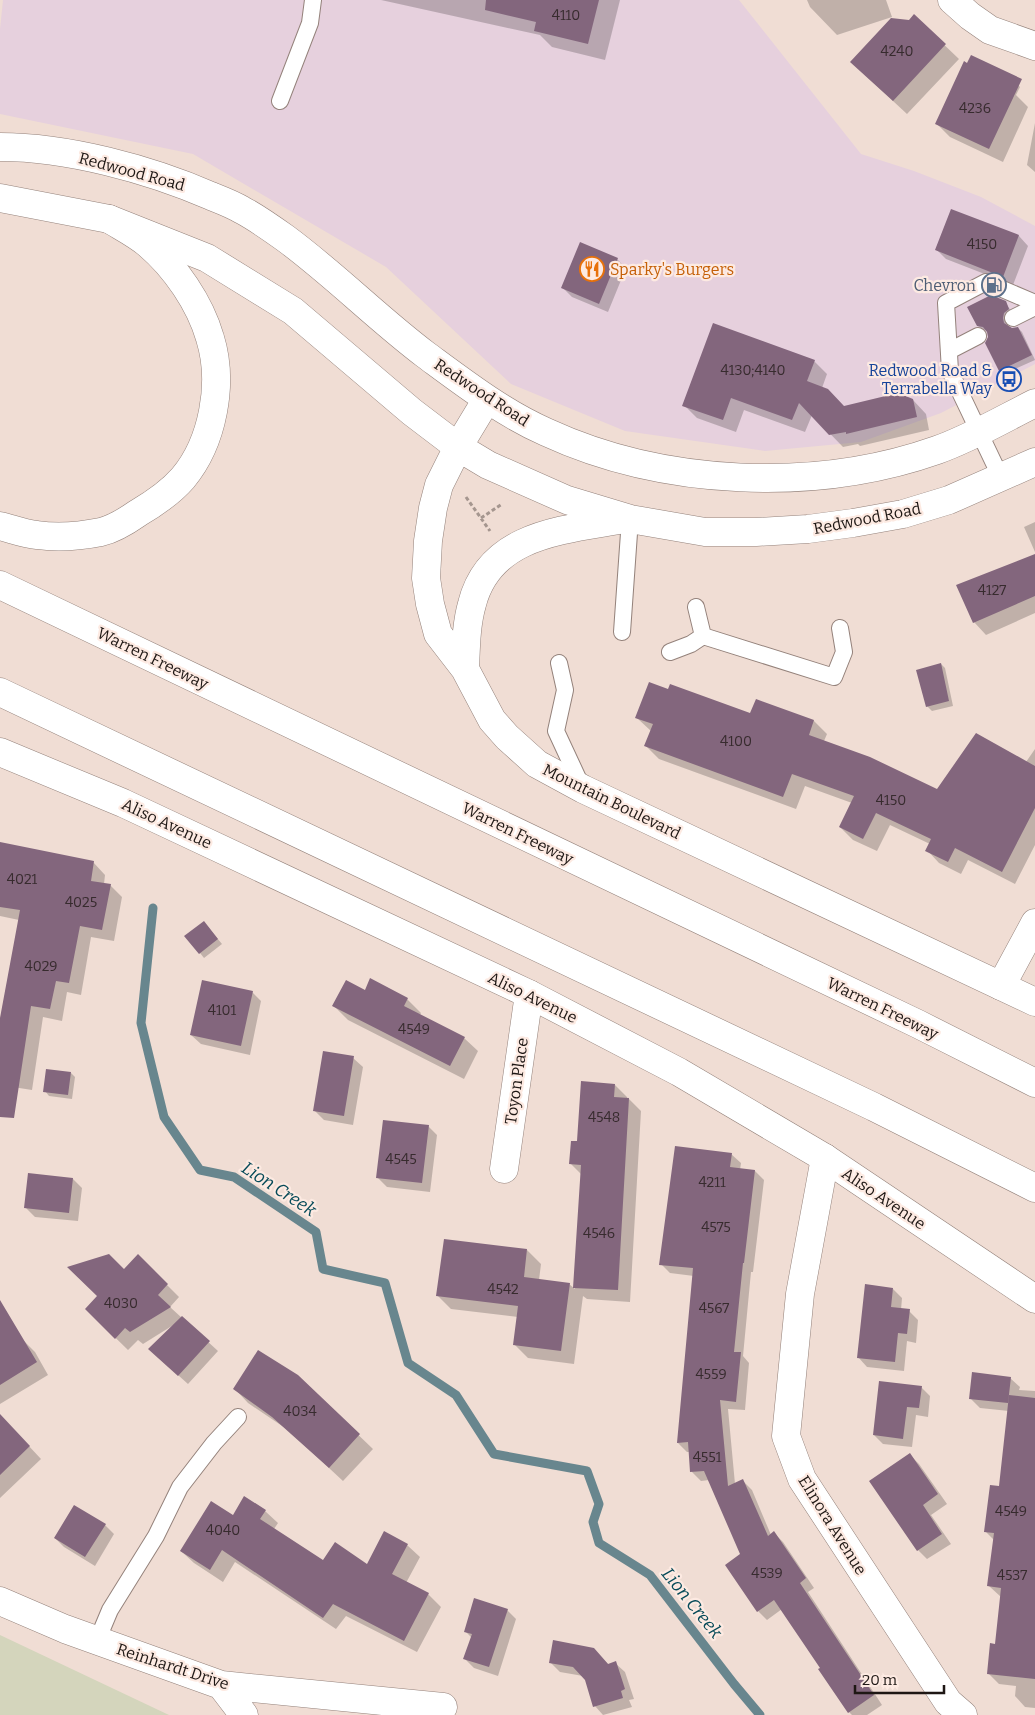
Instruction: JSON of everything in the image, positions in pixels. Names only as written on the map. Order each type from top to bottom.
[{"type":"main road","points":[[952,0],[990,30],[1035,46]]},
{"type":"main road","name":"Redwood Road","points":[[0,147],[73,155],[132,168],[190,187],[242,210],[285,238],[424,353],[513,415],[546,432],[589,450],[662,469],[729,476],[805,477],[853,472],[896,462],[938,449],[1035,403]]},
{"type":"main road","name":"Redwood Road","points":[[0,198],[109,219],[207,258],[255,286],[293,312],[412,412],[458,447],[488,465],[566,500],[630,519],[705,532],[756,532],[853,524],[903,514],[949,500],[1035,462]]},
{"type":"main road","points":[[0,526],[37,535],[72,536],[103,532],[134,517],[161,499],[183,477],[201,449],[210,422],[216,394],[216,363],[210,337],[199,311],[183,283],[169,266],[147,244],[109,219]]},
{"type":"main road","name":"Mountain Boulevard","points":[[488,399],[458,447],[439,485],[433,508],[428,542],[426,578],[430,604],[438,634],[465,669],[492,720],[507,737],[537,764],[583,789],[1035,1002]]},
{"type":"main road","points":[[465,669],[472,604],[479,583],[491,565],[505,552],[533,538],[554,532],[630,519]]},
{"type":"main road","name":"Warren Freeway","points":[[0,585],[909,1020],[1035,1083]]},
{"type":"main road","points":[[0,692],[874,1107],[1035,1188]]},
{"type":"main road","name":"Aliso Avenue","points":[[0,752],[123,803],[529,994],[679,1072],[825,1158],[1035,1299]]},
{"type":"main road","points":[[1001,986],[1035,923]]},
{"type":"main road","name":"Toyon Place","points":[[504,1169],[529,994]]},
{"type":"main road","name":"Elinora Avenue","points":[[825,1158],[800,1294],[786,1436],[802,1479],[948,1702],[963,1715]]},
{"type":"main road","name":"Reinhardt Drive","points":[[0,1601],[8,1606],[221,1686],[443,1707]]},
{"type":"main road","points":[[221,1686],[244,1715]]},
{"type":"lane","points":[[280,101],[310,23],[313,0]]},
{"type":"lane","points":[[1001,478],[950,371],[946,302],[986,282],[1035,303]]},
{"type":"lane","points":[[1013,318],[1035,307]]},
{"type":"lane","points":[[949,351],[978,336]]},
{"type":"lane","points":[[622,632],[630,519]]},
{"type":"lane","points":[[696,607],[703,636]]},
{"type":"lane","points":[[703,636],[834,677],[844,652],[840,628]]},
{"type":"lane","points":[[670,652],[692,644],[703,636]]},
{"type":"lane","points":[[559,663],[564,690],[556,731],[583,789]]},
{"type":"lane","points":[[97,1640],[110,1610],[156,1536],[180,1487],[214,1443],[238,1417]]},
{"type":"path","points":[[462,491],[492,534]]},
{"type":"path","points":[[481,518],[503,503]]},
{"type":"shaded area","points":[[3,0],[739,0],[861,154],[914,171],[981,197],[1035,226],[1035,364],[941,413],[861,442],[765,451],[625,431],[511,384],[386,267],[193,154],[0,114],[0,29]]},
{"type":"green space","points":[[0,1635],[169,1715],[0,1715]]},
{"type":"building","points":[[486,0],[599,0],[588,44],[534,31],[536,22],[485,10]]},
{"type":"building","points":[[914,14],[946,44],[893,101],[850,62],[891,18],[909,20]]},
{"type":"building","points":[[971,55],[1022,79],[989,149],[935,124],[964,61],[967,63]]},
{"type":"building","points":[[951,209],[1019,235],[1003,277],[935,250]]},
{"type":"building","points":[[580,242],[618,258],[599,304],[561,288]]},
{"type":"building","points":[[991,295],[1006,301],[1009,309],[1004,313],[1004,323],[1012,328],[1018,327],[1032,355],[999,371],[985,343],[988,337],[987,332],[983,327],[977,326],[967,307]]},
{"type":"building","points":[[713,323],[815,360],[807,381],[828,389],[844,406],[898,393],[913,399],[917,417],[846,434],[846,432],[829,435],[799,403],[792,420],[731,398],[723,420],[682,406]]},
{"type":"building","points":[[1035,554],[1035,596],[973,623],[956,585]]},
{"type":"building","points":[[941,663],[949,701],[926,707],[916,670]]},
{"type":"building","points":[[649,682],[668,689],[670,684],[750,713],[756,699],[814,720],[809,735],[870,757],[937,789],[976,733],[1035,766],[1035,808],[1002,872],[955,848],[948,862],[925,851],[931,839],[876,813],[863,839],[839,827],[854,796],[792,774],[783,797],[644,746],[653,724],[635,718]]},
{"type":"building","points":[[0,842],[94,861],[91,881],[111,884],[102,930],[80,926],[69,983],[56,981],[50,1009],[31,1006],[14,1118],[0,1117],[0,1018],[20,910],[0,907]]},
{"type":"building","points":[[204,921],[218,939],[199,954],[184,936]]},
{"type":"building","points":[[370,978],[408,998],[404,1006],[465,1037],[450,1066],[332,1006],[346,980],[365,990]]},
{"type":"building","points":[[202,980],[253,991],[241,1046],[190,1035]]},
{"type":"building","points":[[323,1051],[354,1056],[344,1116],[313,1111]]},
{"type":"building","points":[[46,1069],[71,1072],[68,1095],[43,1092]]},
{"type":"building","points":[[581,1081],[615,1084],[614,1097],[629,1098],[618,1290],[573,1288],[581,1165],[569,1164],[571,1141],[577,1141]]},
{"type":"building","points":[[383,1120],[429,1125],[422,1183],[376,1178]]},
{"type":"building","points":[[675,1146],[732,1153],[730,1167],[755,1170],[734,1352],[741,1352],[736,1402],[720,1400],[728,1486],[743,1479],[768,1536],[774,1531],[806,1578],[800,1583],[874,1695],[848,1713],[774,1600],[757,1612],[725,1565],[740,1554],[704,1471],[690,1472],[688,1442],[677,1443],[693,1268],[659,1265]]},
{"type":"building","points":[[28,1173],[73,1178],[69,1213],[24,1208]]},
{"type":"building","points":[[444,1239],[527,1249],[524,1277],[570,1283],[561,1351],[513,1345],[518,1306],[436,1296]]},
{"type":"building","points":[[109,1254],[124,1269],[138,1254],[168,1284],[158,1295],[171,1307],[130,1332],[125,1328],[115,1339],[85,1309],[97,1296],[67,1267]]},
{"type":"building","points":[[865,1284],[893,1288],[891,1307],[910,1309],[907,1334],[898,1333],[895,1362],[857,1358]]},
{"type":"building","points":[[0,1300],[37,1362],[0,1385]]},
{"type":"building","points":[[182,1316],[210,1341],[178,1376],[148,1349]]},
{"type":"building","points":[[258,1350],[298,1375],[360,1434],[329,1468],[272,1417],[233,1389]]},
{"type":"building","points":[[972,1372],[1011,1377],[1008,1403],[969,1399]]},
{"type":"building","points":[[879,1381],[922,1386],[919,1408],[907,1407],[903,1439],[873,1435]]},
{"type":"building","points":[[1009,1395],[1035,1398],[1035,1679],[987,1674],[990,1643],[995,1644],[1001,1588],[987,1586],[994,1533],[984,1532],[990,1485],[999,1486]]},
{"type":"building","points":[[0,1414],[30,1446],[0,1475]]},
{"type":"building","points":[[910,1453],[938,1494],[923,1505],[942,1534],[917,1551],[869,1481]]},
{"type":"building","points":[[244,1496],[266,1510],[260,1519],[323,1560],[335,1542],[367,1564],[384,1531],[408,1544],[392,1574],[429,1593],[404,1641],[333,1604],[323,1618],[222,1550],[210,1570],[180,1551],[211,1501],[233,1515]]},
{"type":"building","points":[[74,1505],[106,1524],[85,1557],[54,1538]]},
{"type":"building","points":[[474,1598],[508,1609],[489,1667],[463,1659],[472,1634],[464,1632]]},
{"type":"building","points":[[553,1640],[594,1648],[608,1664],[616,1661],[625,1689],[621,1691],[623,1698],[593,1707],[585,1680],[573,1667],[549,1663]]},
{"type":"waterway","name":"Lion Creek","points":[[153,908],[141,1023],[164,1117],[200,1170],[234,1177],[316,1232],[323,1269],[385,1283],[408,1363],[456,1395],[494,1454],[587,1471],[599,1504],[593,1522],[599,1543],[650,1575],[760,1715]]},
{"type":"place","name":"Sparky's Burgers","points":[[592,269]]},
{"type":"place","name":"Chevron","points":[[994,285]]},
{"type":"place","name":"Redwood Road & Terrabella Way","points":[[1009,379]]}]
